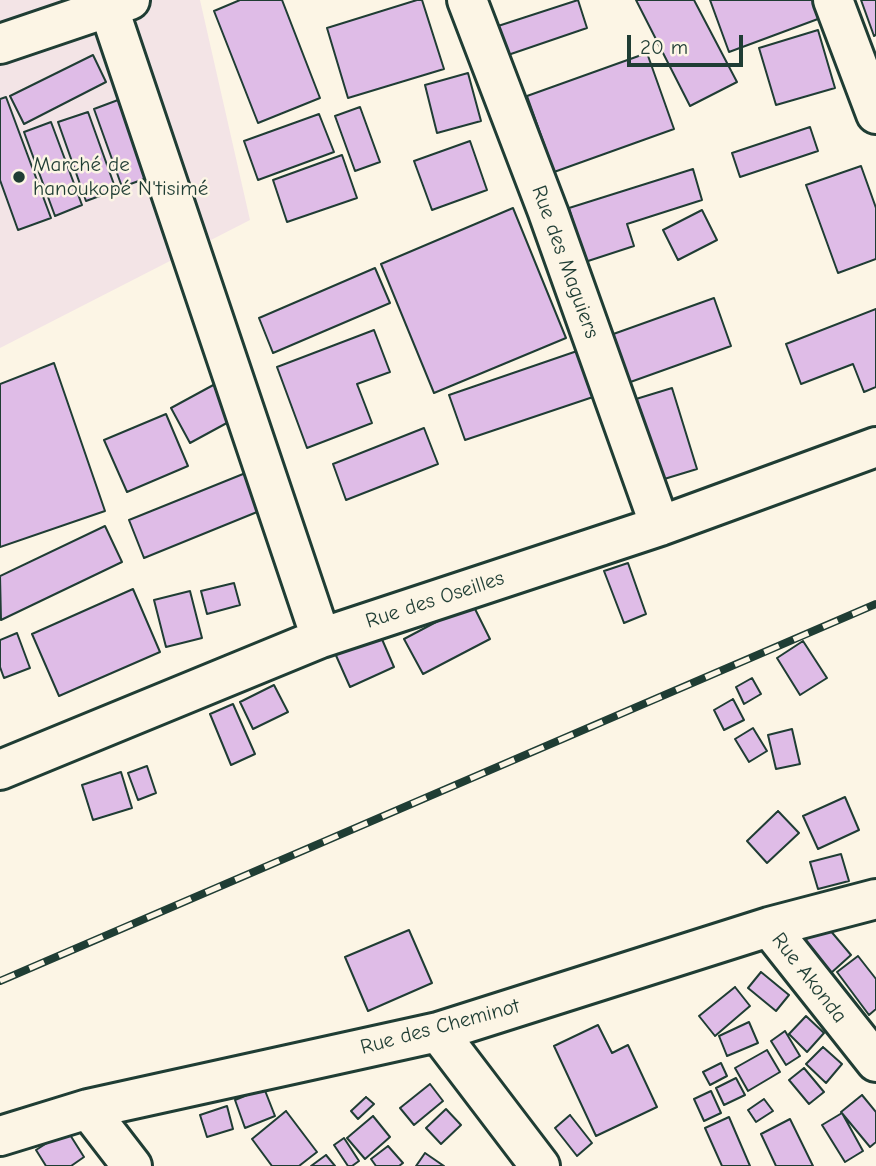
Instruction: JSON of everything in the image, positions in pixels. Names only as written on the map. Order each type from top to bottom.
[{"type":"street","name":"Rue des Maguiers","points":[[467,0],[548,212],[660,526]]},
{"type":"street","points":[[832,0],[876,114]]},
{"type":"street","points":[[0,44],[115,3],[321,638]]},
{"type":"street","name":"Rue des Oseilles","points":[[3,757],[321,638],[660,526],[876,447]]},
{"type":"street","name":"Rue des Cheminot","points":[[0,1136],[88,1109],[438,1032],[769,927],[876,899]]},
{"type":"street","name":"Rue Akonda","points":[[769,927],[876,1062]]},
{"type":"street","points":[[438,1032],[540,1166]]},
{"type":"street","points":[[88,1109],[132,1166]]},
{"type":"shaded area","name":"Marché de hanoukopé N'tisimé","points":[[0,0],[200,0],[250,220],[0,348]]},
{"type":"building","points":[[240,0],[282,0],[320,98],[258,123],[214,11]]},
{"type":"building","points":[[422,0],[444,69],[348,98],[327,28]]},
{"type":"building","points":[[578,0],[587,28],[505,56],[495,27]]},
{"type":"building","points":[[636,0],[694,0],[737,82],[690,106]]},
{"type":"building","points":[[710,0],[820,0],[826,16],[729,52]]},
{"type":"building","points":[[861,0],[876,0],[874,36]]},
{"type":"building","points":[[818,30],[835,88],[776,105],[759,48]]},
{"type":"building","points":[[647,53],[674,129],[554,172],[527,96]]},
{"type":"building","points":[[93,55],[106,82],[24,124],[10,96]]},
{"type":"building","points":[[468,73],[481,121],[437,133],[425,85]]},
{"type":"building","points":[[6,97],[51,218],[18,230],[0,180],[0,99]]},
{"type":"building","points":[[118,100],[147,178],[122,187],[94,109]]},
{"type":"building","points":[[360,107],[380,162],[355,171],[335,116]]},
{"type":"building","points":[[88,112],[116,190],[86,201],[58,122]]},
{"type":"building","points":[[319,114],[334,152],[258,180],[244,141]]},
{"type":"building","points":[[51,122],[82,205],[55,216],[24,132]]},
{"type":"building","points":[[810,127],[818,151],[740,177],[732,153]]},
{"type":"building","points":[[470,141],[487,190],[432,210],[414,161]]},
{"type":"building","points":[[342,155],[357,198],[287,222],[273,180]]},
{"type":"building","points":[[861,166],[876,208],[876,259],[838,273],[806,185]]},
{"type":"building","points":[[693,169],[702,200],[627,224],[634,246],[585,262],[569,208]]},
{"type":"building","points":[[513,208],[566,338],[434,393],[381,264]]},
{"type":"building","points":[[702,210],[717,240],[678,260],[663,230]]},
{"type":"building","points":[[375,268],[390,303],[273,353],[259,318]]},
{"type":"building","points":[[714,298],[731,346],[622,385],[605,337]]},
{"type":"building","points":[[876,309],[876,387],[864,392],[853,364],[801,384],[786,344]]},
{"type":"building","points":[[374,330],[390,372],[357,384],[372,423],[307,448],[277,367]]},
{"type":"building","points":[[580,350],[596,396],[465,440],[449,395]]},
{"type":"building","points":[[54,363],[105,511],[0,547],[0,384]]},
{"type":"building","points":[[217,383],[236,418],[190,443],[171,408]]},
{"type":"building","points":[[672,388],[697,469],[661,480],[636,399]]},
{"type":"building","points":[[166,414],[188,466],[127,492],[104,440]]},
{"type":"building","points":[[424,428],[438,464],[346,500],[333,464]]},
{"type":"building","points":[[248,472],[262,510],[144,558],[129,520]]},
{"type":"building","points":[[105,526],[122,562],[1,620],[0,576]]},
{"type":"building","points":[[628,563],[646,614],[624,623],[604,571]]},
{"type":"building","points":[[234,583],[240,605],[207,614],[201,591]]},
{"type":"building","points":[[133,589],[160,652],[59,696],[32,634]]},
{"type":"building","points":[[190,591],[202,638],[166,647],[154,600]]},
{"type":"building","points":[[472,603],[490,639],[423,674],[404,639]]},
{"type":"building","points":[[378,630],[394,667],[350,687],[334,651]]},
{"type":"building","points":[[17,633],[30,668],[4,678],[0,667],[0,640]]},
{"type":"building","points":[[803,641],[827,678],[800,695],[777,658]]},
{"type":"building","points":[[752,678],[761,694],[744,704],[736,687]]},
{"type":"building","points":[[274,685],[288,712],[253,729],[240,702]]},
{"type":"building","points":[[733,699],[744,720],[724,730],[714,710]]},
{"type":"building","points":[[233,704],[255,754],[231,765],[210,714]]},
{"type":"building","points":[[753,728],[767,751],[749,762],[735,739]]},
{"type":"building","points":[[792,729],[800,764],[776,769],[768,735]]},
{"type":"building","points":[[147,766],[156,793],[138,800],[128,773]]},
{"type":"building","points":[[121,772],[132,808],[93,820],[82,785]]},
{"type":"building","points":[[845,797],[859,830],[818,849],[803,816]]},
{"type":"building","points":[[778,811],[799,833],[767,863],[747,841]]},
{"type":"building","points":[[841,854],[849,881],[818,889],[810,862]]},
{"type":"building","points":[[824,923],[851,955],[831,973],[804,941]]},
{"type":"building","points":[[409,930],[432,983],[368,1011],[345,957]]},
{"type":"building","points":[[858,956],[876,979],[876,1009],[869,1015],[837,972]]},
{"type":"building","points":[[761,972],[789,995],[776,1011],[748,988]]},
{"type":"building","points":[[735,987],[750,1006],[715,1036],[699,1016]]},
{"type":"building","points":[[806,1016],[824,1033],[807,1052],[789,1034]]},
{"type":"building","points":[[749,1022],[758,1043],[727,1056],[719,1036]]},
{"type":"building","points":[[598,1025],[612,1053],[628,1045],[657,1107],[596,1136],[554,1046]]},
{"type":"building","points":[[785,1031],[800,1056],[786,1065],[771,1041]]},
{"type":"building","points":[[823,1047],[842,1064],[826,1083],[806,1064]]},
{"type":"building","points":[[767,1050],[780,1072],[748,1091],[735,1068]]},
{"type":"building","points":[[721,1063],[727,1076],[710,1085],[703,1072]]},
{"type":"building","points":[[804,1068],[824,1092],[809,1104],[789,1080]]},
{"type":"building","points":[[736,1078],[745,1095],[724,1105],[716,1088]]},
{"type":"building","points":[[430,1084],[443,1101],[414,1125],[400,1108]]},
{"type":"building","points":[[264,1088],[275,1116],[245,1128],[235,1100]]},
{"type":"building","points":[[711,1091],[721,1113],[704,1121],[694,1099]]},
{"type":"building","points":[[862,1095],[876,1112],[876,1142],[870,1147],[841,1112]]},
{"type":"building","points":[[366,1097],[374,1104],[358,1119],[351,1111]]},
{"type":"building","points":[[764,1099],[773,1111],[756,1122],[748,1110]]},
{"type":"building","points":[[227,1106],[233,1129],[207,1137],[200,1115]]},
{"type":"building","points":[[446,1109],[461,1125],[441,1144],[426,1128]]},
{"type":"building","points":[[286,1111],[317,1152],[299,1166],[272,1166],[252,1139]]},
{"type":"building","points":[[842,1113],[863,1151],[845,1162],[822,1125]]},
{"type":"building","points":[[570,1115],[592,1143],[577,1156],[555,1128]]},
{"type":"building","points":[[373,1116],[390,1137],[365,1159],[347,1138]]},
{"type":"building","points":[[729,1117],[750,1166],[722,1166],[705,1128]]},
{"type":"building","points":[[790,1119],[813,1166],[776,1166],[761,1134]]},
{"type":"building","points":[[67,1130],[84,1157],[71,1166],[46,1166],[36,1150]]},
{"type":"building","points":[[344,1138],[359,1161],[352,1166],[348,1166],[334,1145]]},
{"type":"building","points":[[388,1146],[403,1163],[399,1166],[376,1166],[371,1159]]},
{"type":"building","points":[[425,1153],[444,1166],[416,1166]]},
{"type":"building","points":[[326,1155],[335,1166],[311,1166]]},
{"type":"railway","points":[[0,981],[876,604]]},
{"type":"place","name":"Marché de hanoukopé N'tisimé","points":[[19,177]]}]
